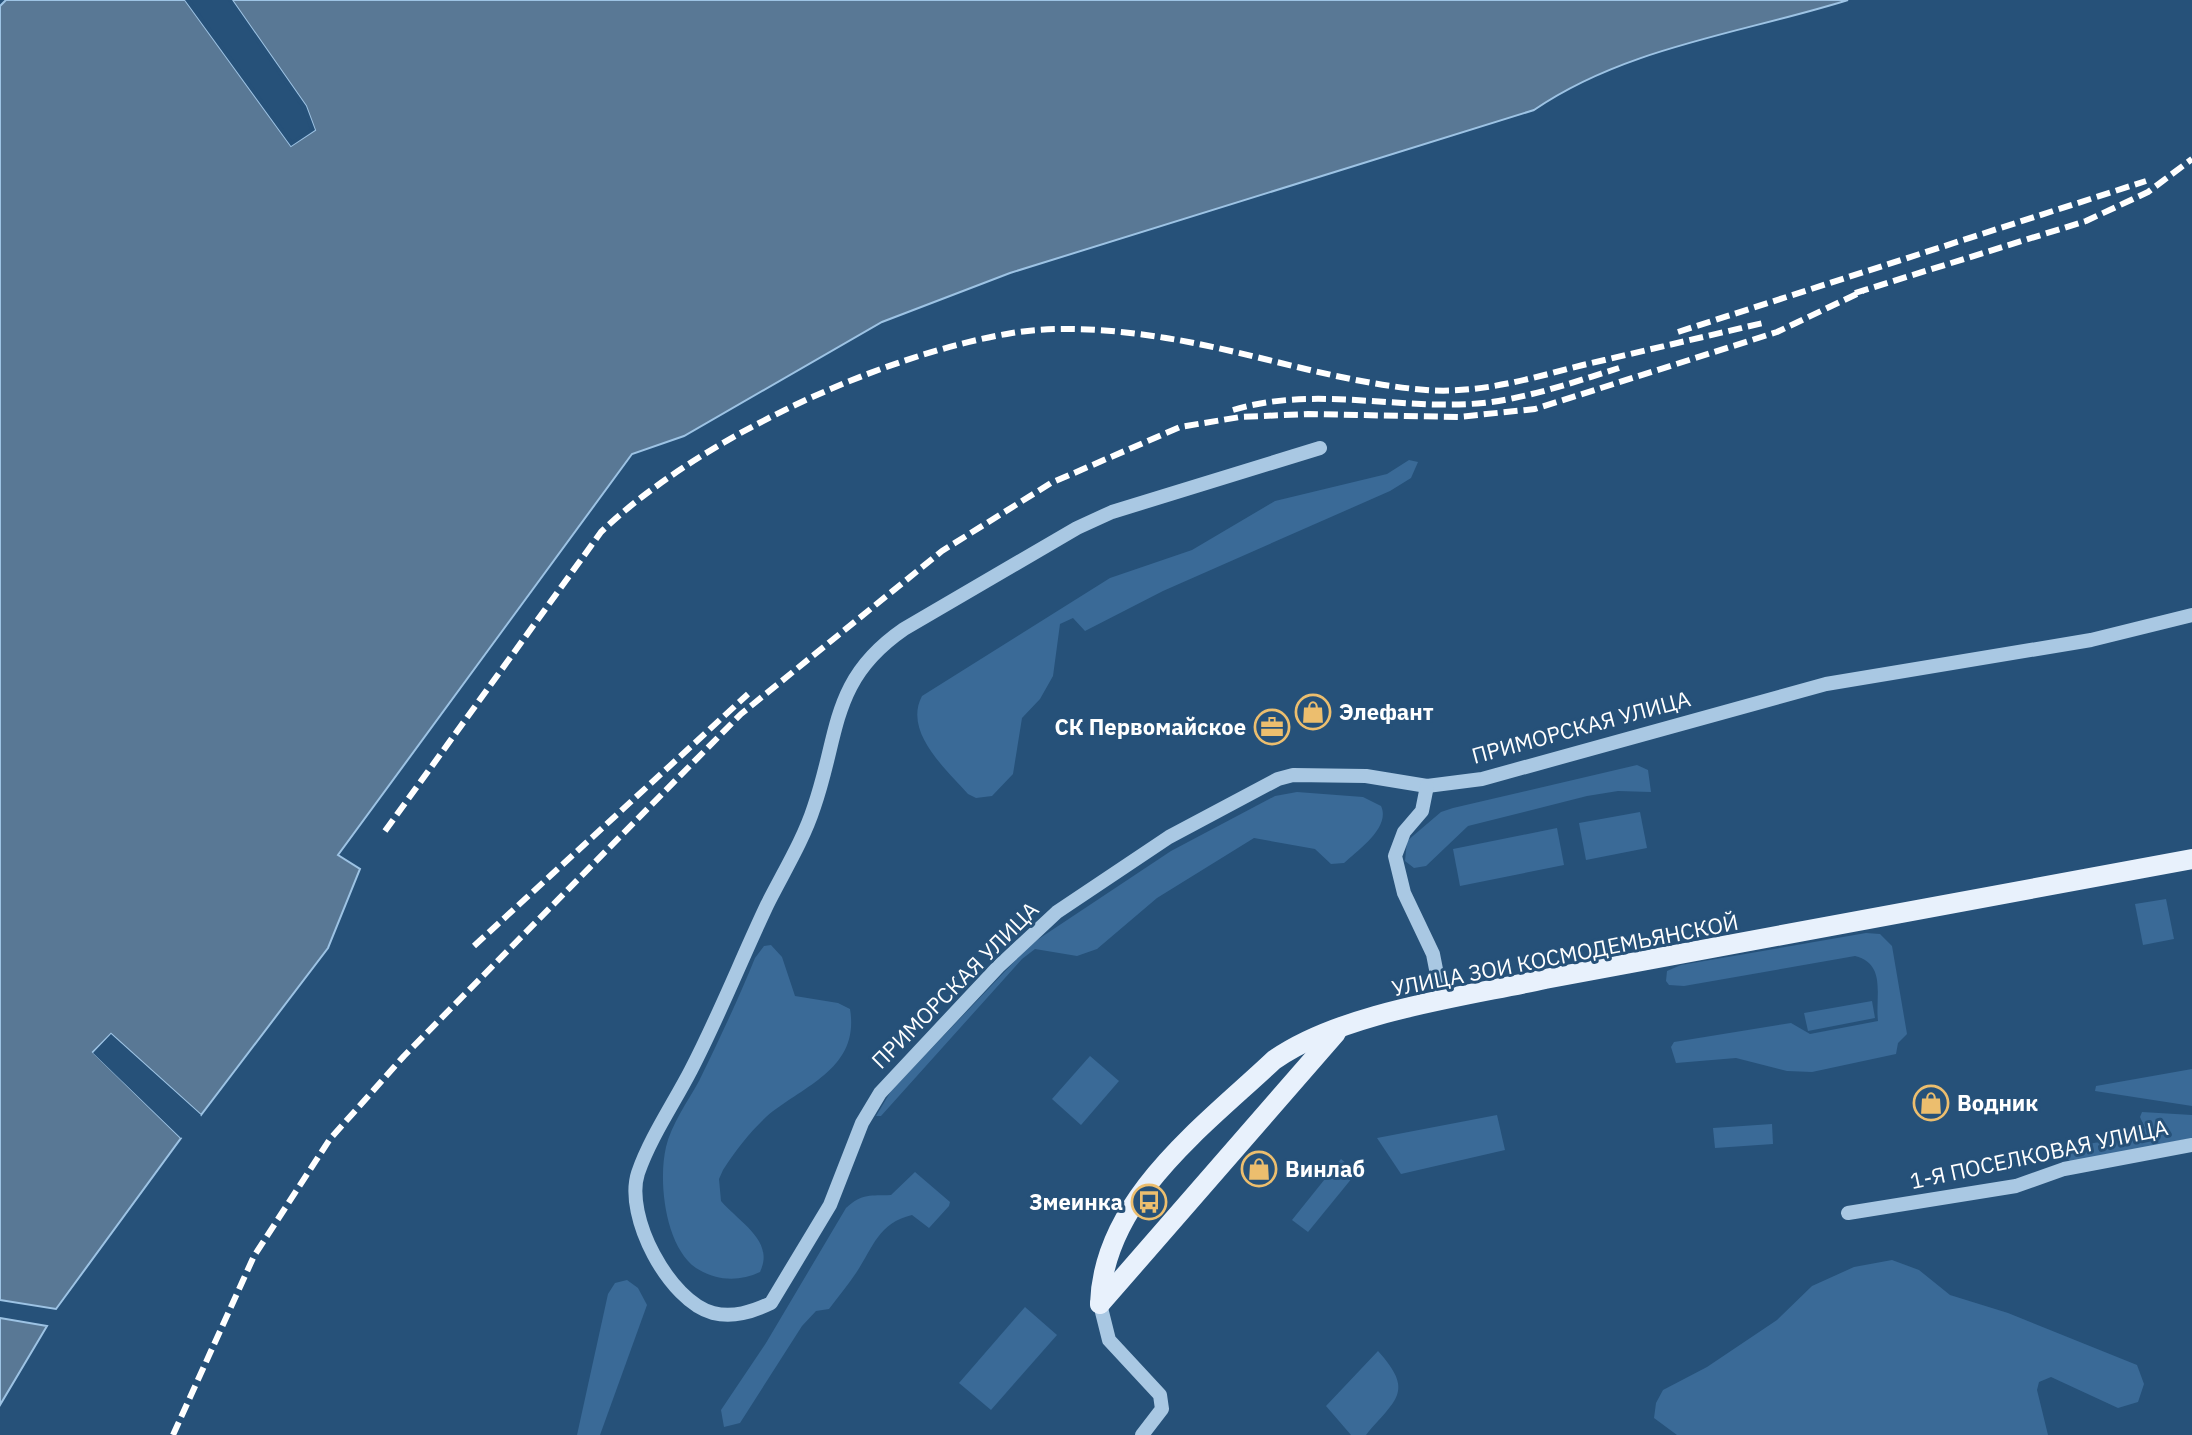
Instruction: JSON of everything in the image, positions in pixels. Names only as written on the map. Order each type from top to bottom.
[{"type":"main road","name":"УЛИЦА ЗОИ КОСМОДЕМЬЯНСКОЙ","points":[[1100,1304],[1111,1245],[1127,1213],[1151,1179],[1274,1060],[1289,1050],[1340,1028],[1442,1000],[2192,859]]},
{"type":"main road","points":[[1100,1304],[1340,1028]]},
{"type":"street","name":"ПРИМОРСКАЯ УЛИЦА","points":[[1320,448],[1146,499],[1077,528],[891,637],[851,682],[837,712],[814,808],[727,1000],[637,1175],[643,1233],[669,1279],[688,1299],[709,1312],[728,1316],[754,1311],[771,1303],[830,1205],[862,1123],[880,1093],[915,1053],[1028,937],[1057,912],[1169,837],[1266,784],[1293,775],[1366,776],[1427,786],[1482,779],[1826,684],[2077,643],[2192,615]]},
{"type":"street","points":[[1427,786],[1422,811],[1404,832],[1395,856],[1404,893],[1433,954],[1442,1000]]},
{"type":"street","name":"1-Я ПОСЕЛКОВАЯ УЛИЦА","points":[[1848,1213],[2016,1186],[2064,1169],[2192,1145]]},
{"type":"street","name":"УЛИЦА ЗОИ КОСМОДЕМЬЯНСКОЙ","points":[[1100,1304],[1109,1340],[1160,1395],[1162,1409],[1142,1435]]},
{"type":"shaded area","points":[[6,0],[185,0],[291,146],[315,130],[306,106],[232,0],[1848,0],[1646,56],[1607,71],[1534,110],[1010,273],[882,322],[684,436],[632,454],[338,855],[360,869],[328,948],[201,1115],[111,1034],[93,1052],[181,1138],[56,1309],[0,1300],[0,6]]},
{"type":"shaded area","points":[[1409,460],[1418,462],[1411,478],[1390,491],[1163,591],[1085,631],[1073,618],[1060,624],[1053,676],[1040,699],[1022,718],[1013,774],[992,796],[976,798],[968,794],[922,736],[918,710],[922,696],[1110,578],[1192,550],[1275,501],[1387,474]]},
{"type":"shaded area","points":[[1637,765],[1648,770],[1651,792],[1618,791],[1587,796],[1468,826],[1426,866],[1414,868],[1405,861],[1407,841],[1441,812]]},
{"type":"shaded area","points":[[1297,792],[1363,797],[1381,806],[1381,822],[1372,838],[1344,863],[1331,864],[1315,849],[1254,838],[1157,898],[1097,949],[1077,956],[1035,949],[1022,959],[881,1116],[876,1116],[891,1091],[1031,944],[1171,851],[1275,796]]},
{"type":"shaded area","points":[[1640,812],[1647,848],[1586,860],[1579,823]]},
{"type":"shaded area","points":[[1557,828],[1564,865],[1460,886],[1453,849]]},
{"type":"shaded area","points":[[2166,899],[2174,939],[2143,945],[2135,904]]},
{"type":"shaded area","points":[[1866,933],[1880,934],[1892,946],[1907,1034],[1898,1043],[1896,1054],[1812,1072],[1787,1071],[1736,1058],[1676,1063],[1671,1047],[1674,1042],[1791,1023],[1810,1034],[1878,1021],[1877,982],[1872,966],[1855,956],[1684,986],[1669,985],[1666,981],[1667,971],[1681,965]]},
{"type":"shaded area","points":[[771,945],[782,957],[795,996],[838,1003],[850,1009],[851,1030],[838,1061],[812,1085],[766,1117],[723,1170],[719,1179],[721,1201],[753,1233],[763,1251],[763,1261],[760,1272],[736,1279],[720,1278],[696,1268],[677,1245],[666,1212],[663,1177],[666,1147],[755,958],[764,946]]},
{"type":"shaded area","points":[[1872,1001],[1875,1018],[1808,1031],[1804,1013]]},
{"type":"shaded area","points":[[1090,1056],[1119,1081],[1081,1125],[1052,1099]]},
{"type":"shaded area","points":[[2192,1069],[2192,1106],[2095,1091],[2096,1086]]},
{"type":"shaded area","points":[[2142,1112],[2192,1115],[2192,1138],[2071,1162],[2064,1155],[2079,1146],[2136,1134],[2145,1128],[2140,1117]]},
{"type":"shaded area","points":[[1497,1115],[1505,1150],[1401,1174],[1377,1138]]},
{"type":"shaded area","points":[[1772,1124],[1773,1144],[1715,1148],[1713,1128]]},
{"type":"shaded area","points":[[1341,1159],[1357,1172],[1308,1232],[1292,1220]]},
{"type":"shaded area","points":[[915,1172],[950,1202],[949,1206],[929,1228],[912,1215],[884,1230],[829,1309],[816,1311],[802,1326],[740,1423],[724,1427],[721,1410],[766,1343],[846,1208],[862,1198],[891,1195]]},
{"type":"shaded area","points":[[1892,1260],[1919,1270],[1950,1295],[2008,1313],[2137,1365],[2144,1384],[2138,1402],[2118,1408],[2051,1377],[2039,1382],[2037,1390],[2048,1435],[1677,1435],[1654,1418],[1656,1403],[1663,1390],[1707,1367],[1777,1320],[1812,1286],[1854,1267]]},
{"type":"shaded area","points":[[627,1280],[638,1288],[647,1305],[600,1435],[577,1435],[608,1294],[615,1283]]},
{"type":"shaded area","points":[[1025,1307],[1057,1335],[991,1410],[959,1383]]},
{"type":"shaded area","points":[[0,1318],[47,1326],[0,1405]]},
{"type":"shaded area","points":[[1378,1351],[1396,1376],[1397,1395],[1366,1435],[1351,1435],[1326,1406]]},
{"type":"pier","points":[[185,0],[190,0],[292,141],[310,129],[302,108],[228,0],[232,0],[306,106],[315,130],[291,146]]},
{"type":"pier","points":[[111,1034],[201,1115],[198,1118],[111,1039],[98,1053],[184,1135],[181,1138],[93,1053]]},
{"type":"railway","points":[[1855,293],[2086,221],[2148,192],[2192,159]]},
{"type":"railway","points":[[1678,332],[2146,181]]},
{"type":"railway","points":[[173,1435],[254,1256],[330,1139],[404,1056],[741,714],[942,551],[1051,483],[1180,427],[1240,417],[1308,414],[1458,417],[1535,409],[1777,332],[1863,291]]},
{"type":"railway","points":[[385,831],[601,532],[641,498],[739,434],[793,406],[906,360],[1012,333],[1050,329],[1109,331],[1199,344],[1360,381],[1446,391],[1506,384],[1763,323]]},
{"type":"railway","points":[[1233,410],[1295,399],[1452,405],[1483,403],[1534,393],[1619,368]]},
{"type":"railway","points":[[474,946],[748,694]]},
{"type":"place","name":"Элефант","points":[[1313,712]]},
{"type":"place","name":"СК Первомайское","points":[[1272,727]]},
{"type":"place","name":"Водник","points":[[1931,1103]]},
{"type":"place","name":"Винлаб","points":[[1259,1169]]},
{"type":"place","name":"Змеинка","points":[[1149,1202]]}]
